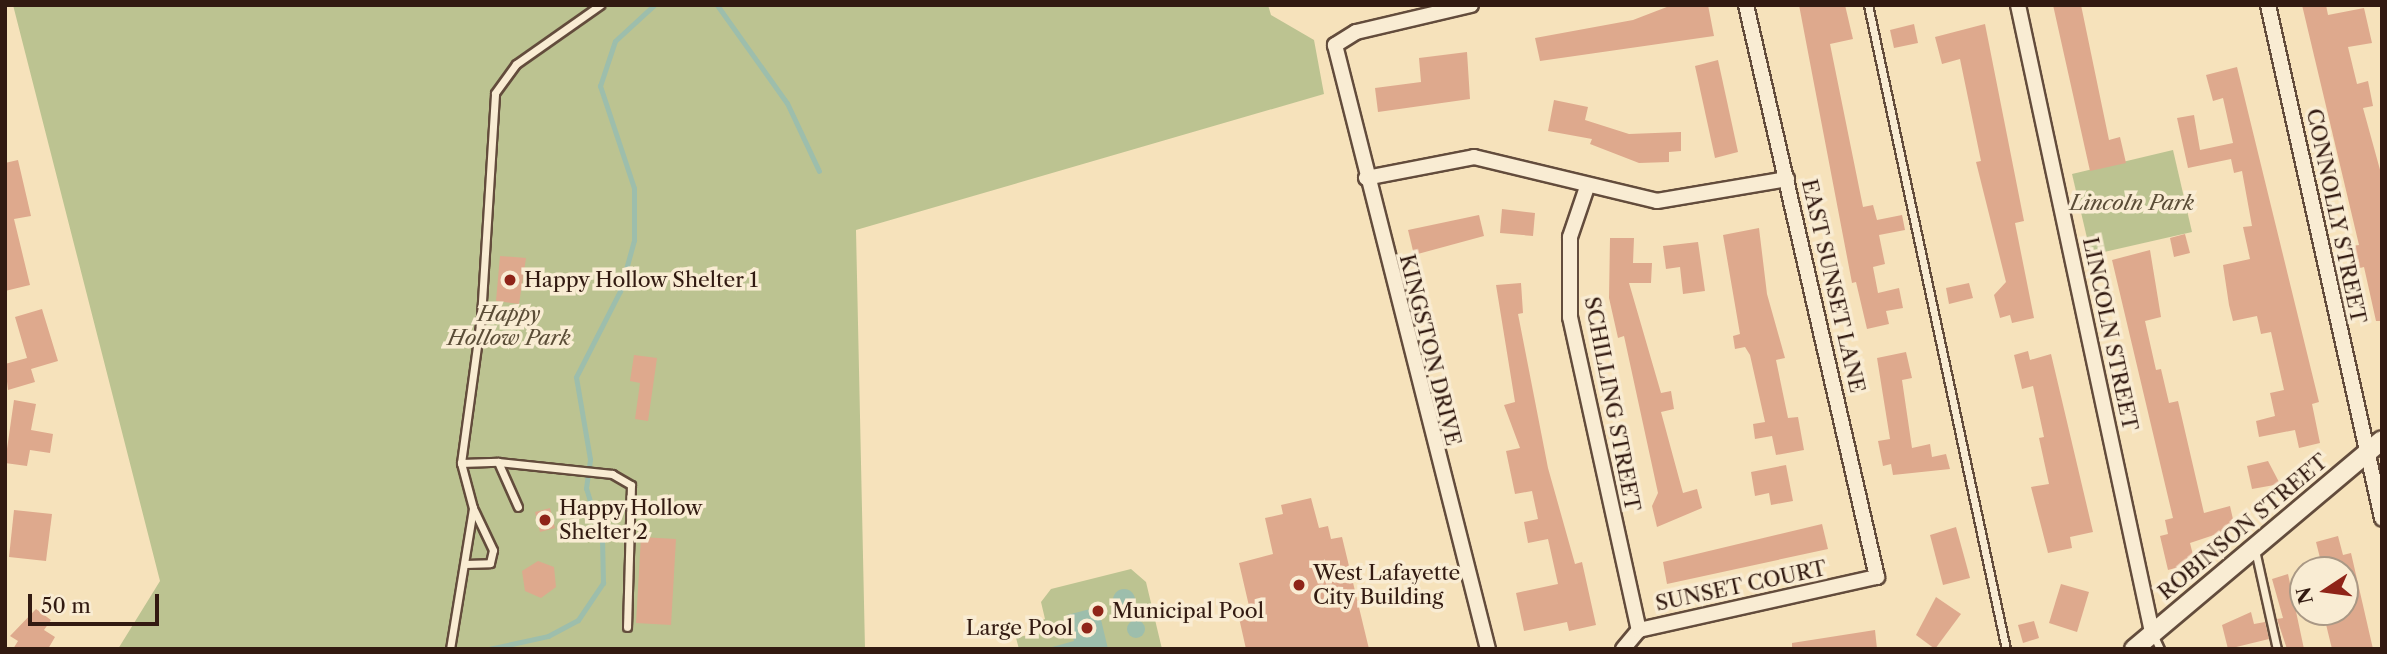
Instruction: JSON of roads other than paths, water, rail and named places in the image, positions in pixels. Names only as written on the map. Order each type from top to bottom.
[{"type":"street","name":"KINGSTON DRIVE","points":[[1471,5],[1343,36],[1335,46],[1366,178],[1488,649]]},
{"type":"street","name":"EAST SUNSET LANE","points":[[1746,5],[1877,577]]},
{"type":"street","name":"LINCOLN STREET","points":[[2018,5],[2152,632]]},
{"type":"street","name":"CONNOLLY STREET","points":[[2268,5],[2382,518]]},
{"type":"street","points":[[1366,178],[1474,157],[1627,198],[1681,201],[1787,179]]},
{"type":"street","name":"SCHILLING STREET","points":[[1587,187],[1570,237],[1570,317],[1639,630]]},
{"type":"street","name":"ROBINSON STREET","points":[[2134,649],[2382,440]]},
{"type":"street","name":"SUNSET COURT","points":[[1623,649],[1639,630],[1877,577]]},
{"type":"lane","points":[[465,564],[490,563],[493,550],[473,508],[461,463],[481,317],[495,93],[516,64],[600,5]]},
{"type":"lane","points":[[1868,5],[2006,649]]},
{"type":"lane","points":[[461,463],[499,462],[600,472],[623,477],[634,494],[627,627]]},
{"type":"lane","points":[[499,462],[518,507]]},
{"type":"lane","points":[[451,646],[473,508]]},
{"type":"lane","points":[[2255,549],[2277,649]]},
{"type":"lane","points":[[2152,632],[2160,649]]},
{"type":"waterway","points":[[489,649],[548,636],[578,620],[603,583],[602,540],[586,488],[590,459],[576,377],[620,291],[634,240],[634,188],[600,86],[615,41],[654,5]]},
{"type":"waterway","points":[[717,5],[787,103],[819,171]]},
{"type":"place","name":"Happy Hollow Shelter 1","points":[[510,280]]},
{"type":"place","name":"Happy Hollow Shelter 2","points":[[545,520]]},
{"type":"place","name":"West Lafayette City Building","points":[[1299,585]]},
{"type":"place","name":"Municipal Pool","points":[[1098,611]]},
{"type":"place","name":"Large Pool","points":[[1087,628]]},
{"type":"park label","name":"Lincoln Park","points":[[2132,203]]},
{"type":"park label","name":"Happy Hollow Park","points":[[509,326]]}]
